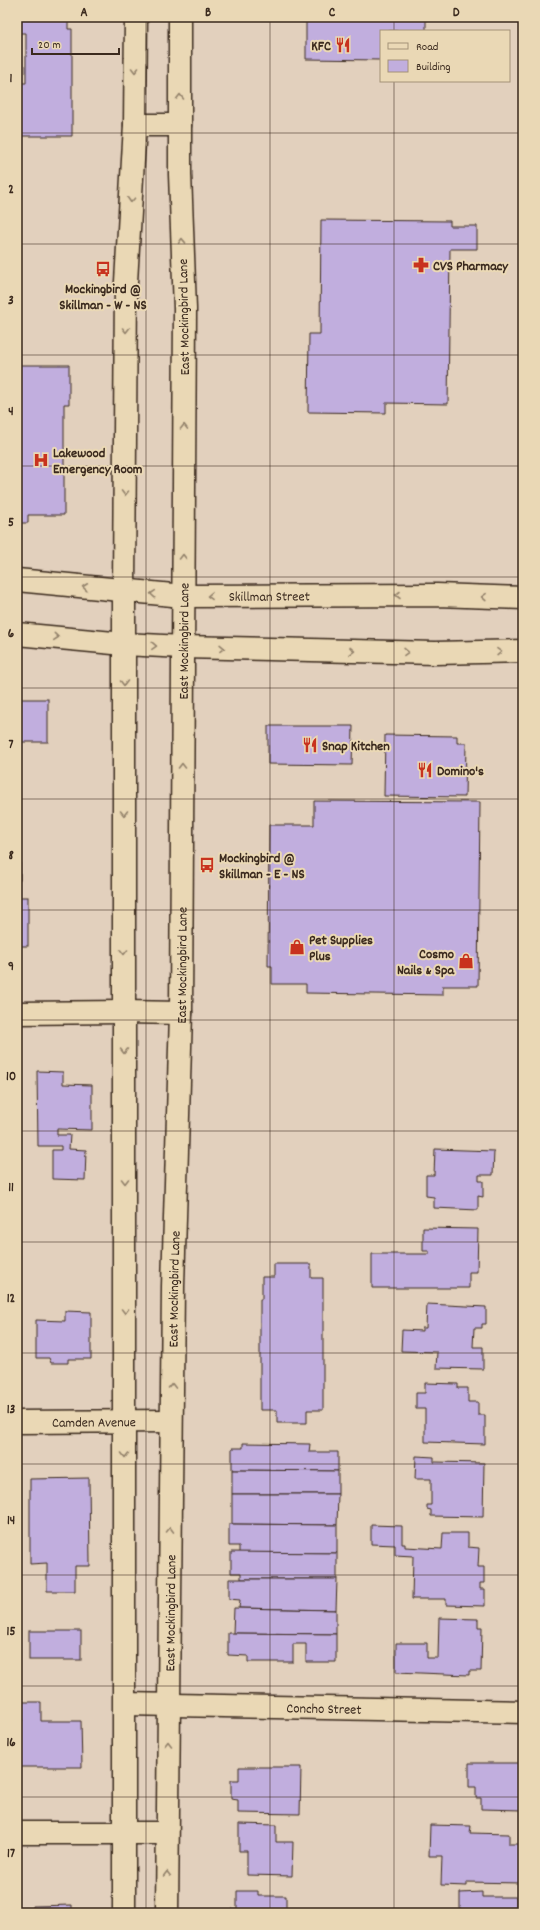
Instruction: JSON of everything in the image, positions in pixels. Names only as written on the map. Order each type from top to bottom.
[{"type":"main road","points":[[124,1913],[124,591],[126,282],[135,125],[136,17]]},
{"type":"main road","name":"East Mockingbird Lane","points":[[167,1913],[173,1286],[181,1013],[185,309],[180,125],[180,17]]},
{"type":"main road","points":[[135,125],[180,125]]},
{"type":"main road","name":"Skillman Street","points":[[17,580],[183,596],[429,595],[523,598]]},
{"type":"main road","points":[[17,634],[124,644],[183,647],[435,653],[523,651]]},
{"type":"main road","points":[[17,1013],[181,1013]]},
{"type":"main road","name":"Camden Avenue","points":[[17,1422],[171,1421]]},
{"type":"main road","name":"Concho Street","points":[[125,1704],[523,1712]]},
{"type":"main road","points":[[17,1833],[167,1833]]},
{"type":"building","points":[[17,17],[68,17],[68,29],[72,29],[72,136],[17,136],[17,83],[26,83],[26,33],[17,33]]},
{"type":"building","name":"KFC","points":[[306,17],[426,17],[426,30],[380,30],[380,60],[306,59]]},
{"type":"building","name":"CVS Pharmacy","points":[[321,220],[450,221],[450,226],[477,226],[477,249],[450,249],[448,404],[386,403],[386,413],[308,412],[309,334],[320,334]]},
{"type":"building","name":"Lakewood Emergency Room","points":[[17,365],[69,365],[69,404],[64,404],[64,515],[28,515],[28,523],[17,523]]},
{"type":"building","points":[[17,699],[48,699],[48,742],[17,742]]},
{"type":"building","name":"Snap Kitchen","points":[[268,726],[353,726],[352,765],[268,764]]},
{"type":"building","name":"Domino's","points":[[385,735],[457,736],[457,743],[466,743],[465,797],[384,796]]},
{"type":"building","points":[[314,801],[480,802],[478,986],[443,986],[443,995],[306,993],[306,984],[272,984],[272,966],[268,966],[269,825],[314,825]]},
{"type":"building","points":[[17,843],[20,843],[20,880],[17,880]]},
{"type":"building","points":[[17,897],[28,897],[28,946],[17,946]]},
{"type":"building","points":[[37,1071],[63,1072],[63,1084],[92,1085],[92,1130],[57,1129],[57,1135],[70,1135],[69,1149],[86,1150],[85,1180],[52,1179],[52,1150],[61,1150],[61,1146],[38,1146]]},
{"type":"building","points":[[17,1081],[19,1081],[18,1118],[17,1118]]},
{"type":"building","points":[[435,1149],[494,1151],[493,1175],[479,1175],[479,1181],[483,1181],[483,1197],[478,1196],[478,1210],[434,1208],[434,1197],[426,1196],[426,1175],[434,1175]]},
{"type":"building","points":[[423,1228],[478,1229],[477,1272],[469,1272],[469,1288],[372,1288],[372,1254],[429,1254],[429,1251],[423,1251]]},
{"type":"building","points":[[274,1264],[311,1264],[311,1278],[323,1278],[323,1410],[307,1410],[307,1423],[277,1423],[277,1410],[260,1410],[260,1299],[262,1299],[262,1277],[274,1277]]},
{"type":"building","points":[[427,1304],[486,1307],[486,1324],[482,1324],[482,1328],[474,1328],[473,1347],[483,1347],[483,1369],[436,1368],[437,1352],[401,1351],[402,1330],[422,1331],[422,1328],[426,1328]]},
{"type":"building","points":[[17,1308],[19,1308],[18,1362],[17,1362]]},
{"type":"building","points":[[65,1311],[91,1312],[91,1359],[68,1359],[68,1363],[51,1363],[49,1358],[36,1358],[36,1320],[65,1321]]},
{"type":"building","points":[[425,1383],[458,1384],[458,1388],[468,1388],[468,1402],[478,1402],[478,1415],[485,1415],[485,1444],[425,1442],[425,1409],[416,1409],[416,1393],[425,1393]]},
{"type":"building","points":[[243,1443],[310,1444],[309,1452],[338,1452],[338,1471],[232,1470],[232,1448],[243,1448]]},
{"type":"building","points":[[416,1456],[434,1457],[434,1462],[484,1463],[483,1517],[431,1516],[431,1510],[427,1509],[427,1505],[431,1505],[431,1479],[415,1479]]},
{"type":"building","points":[[232,1470],[338,1471],[338,1494],[232,1494]]},
{"type":"building","points":[[89,1478],[90,1566],[75,1566],[75,1591],[47,1591],[47,1563],[30,1564],[30,1479]]},
{"type":"building","points":[[232,1494],[338,1494],[337,1525],[232,1524]]},
{"type":"building","points":[[229,1524],[337,1525],[337,1553],[239,1553],[239,1546],[229,1546]]},
{"type":"building","points":[[371,1525],[402,1526],[402,1544],[405,1544],[405,1547],[442,1549],[443,1533],[468,1533],[468,1547],[479,1548],[478,1567],[484,1567],[484,1583],[480,1583],[480,1589],[485,1589],[485,1606],[446,1605],[446,1599],[412,1599],[413,1556],[395,1555],[395,1545],[371,1544]]},
{"type":"building","points":[[231,1552],[337,1553],[337,1579],[241,1579],[241,1573],[231,1573]]},
{"type":"building","points":[[229,1579],[337,1579],[336,1610],[239,1608],[240,1600],[229,1599]]},
{"type":"building","points":[[234,1608],[336,1610],[336,1634],[233,1633]]},
{"type":"building","points":[[439,1618],[478,1619],[478,1627],[482,1627],[481,1671],[469,1671],[469,1675],[396,1672],[396,1643],[427,1643],[427,1658],[438,1658]]},
{"type":"building","points":[[29,1631],[81,1631],[81,1660],[29,1660]]},
{"type":"building","points":[[228,1633],[336,1634],[336,1662],[306,1662],[306,1644],[293,1644],[293,1662],[248,1662],[248,1656],[228,1655]]},
{"type":"building","points":[[22,1702],[41,1702],[41,1721],[81,1721],[82,1767],[19,1767],[19,1721],[22,1721]]},
{"type":"building","points":[[469,1763],[523,1763],[523,1810],[481,1809],[481,1798],[476,1798],[476,1787],[469,1787]]},
{"type":"building","points":[[239,1767],[301,1767],[300,1814],[238,1813],[238,1800],[231,1799],[231,1780],[239,1780]]},
{"type":"building","points":[[239,1824],[276,1825],[276,1842],[293,1842],[292,1876],[247,1875],[247,1851],[239,1851]]},
{"type":"building","points":[[430,1825],[471,1826],[470,1833],[509,1834],[509,1844],[522,1844],[521,1883],[467,1882],[467,1886],[441,1885],[442,1856],[429,1856]]},
{"type":"building","points":[[237,1891],[258,1891],[258,1896],[286,1896],[286,1913],[232,1913],[232,1909],[237,1909]]},
{"type":"building","points":[[482,1892],[482,1897],[516,1897],[516,1913],[460,1913],[460,1893]]},
{"type":"building","points":[[72,1905],[72,1913],[33,1913],[33,1906]]},
{"type":"place","name":"KFC","points":[[343,45]]},
{"type":"place","name":"CVS Pharmacy","points":[[421,265]]},
{"type":"place","name":"Mockingbird @ Skillman - W - NS","points":[[103,269]]},
{"type":"place","name":"Lakewood Emergency Room","points":[[41,460]]},
{"type":"place","name":"Snap Kitchen","points":[[310,745]]},
{"type":"place","name":"Domino's","points":[[425,770]]},
{"type":"place","name":"Mockingbird @ Skillman - E - NS","points":[[207,865]]},
{"type":"place","name":"Pet Supplies Plus","points":[[297,947]]},
{"type":"place","name":"Cosmo Nails & Spa","points":[[466,961]]}]
